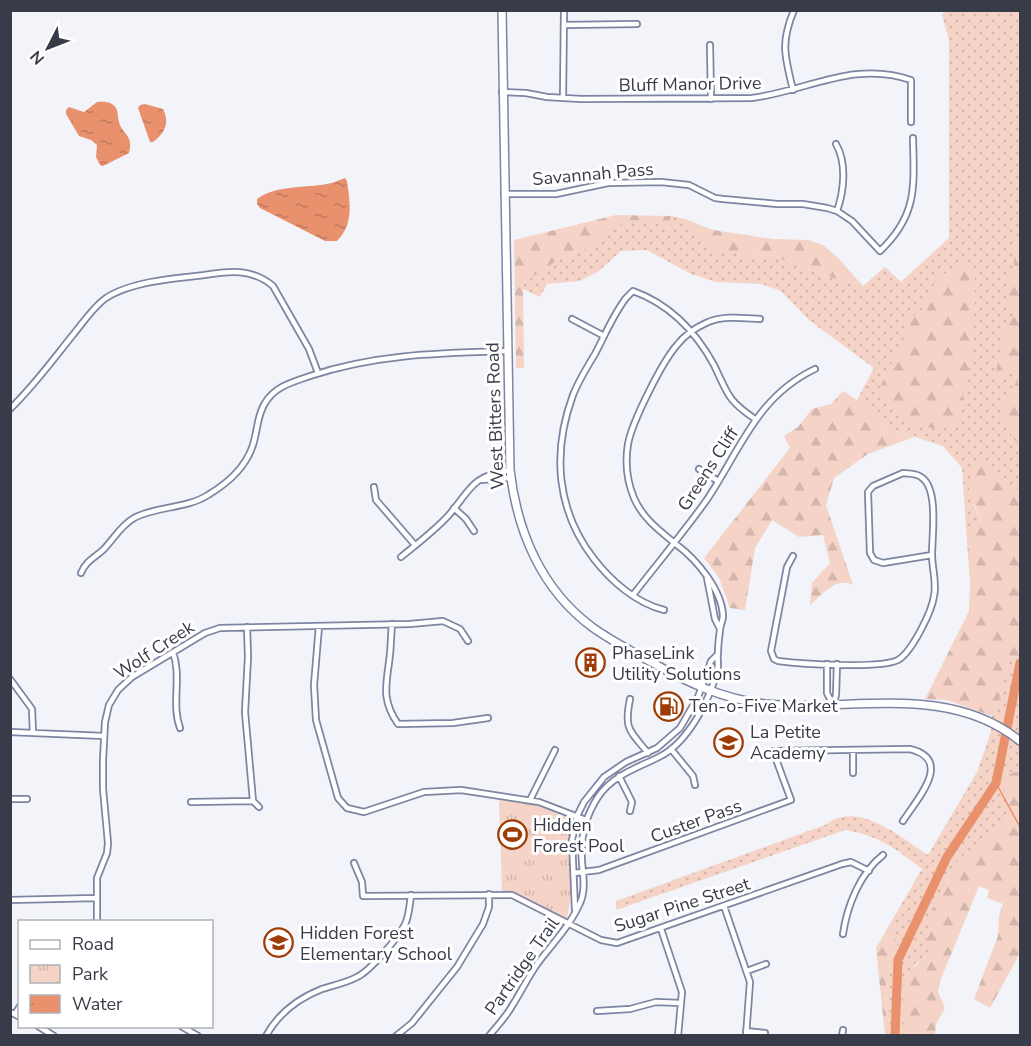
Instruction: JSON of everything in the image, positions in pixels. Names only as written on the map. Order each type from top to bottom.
[{"type":"main road","name":"West Bitters Road","points":[[502,10],[510,474],[517,517],[527,544],[544,576],[559,595],[591,626],[688,683],[709,691],[764,704],[928,704],[964,711],[988,721],[1020,741]]},
{"type":"street","points":[[563,98],[564,10]]},
{"type":"street","points":[[793,90],[784,46],[787,28],[794,10]]},
{"type":"street","points":[[564,25],[637,24]]},
{"type":"street","points":[[710,45],[711,99]]},
{"type":"street","name":"Bluff Manor Drive","points":[[502,92],[581,99],[752,98],[852,75],[884,74],[911,80],[911,122]]},
{"type":"street","name":"Savannah Pass","points":[[504,194],[556,194],[608,183],[661,182],[689,185],[715,198],[777,204],[811,204],[837,211],[858,227],[880,251],[900,230],[908,213],[914,186],[913,138]]},
{"type":"street","points":[[836,144],[843,155],[842,194],[837,211]]},
{"type":"street","points":[[10,410],[106,298],[122,290],[142,285],[223,272],[245,272],[264,279],[273,286],[309,349],[318,373]]},
{"type":"street","points":[[664,610],[653,607],[633,595],[608,575],[583,543],[568,512],[561,486],[559,463],[561,437],[574,392],[621,305],[633,291],[663,306],[692,331],[714,366],[727,395],[739,408],[755,419]]},
{"type":"street","points":[[711,604],[720,602],[715,587],[692,558],[654,527],[634,498],[628,478],[627,454],[633,426],[657,377],[676,346],[704,323],[718,318],[760,319]]},
{"type":"street","points":[[572,319],[604,336]]},
{"type":"street","points":[[81,573],[88,561],[103,550],[117,531],[132,519],[203,498],[231,478],[249,454],[255,440],[260,412],[267,399],[282,386],[318,373],[380,358],[411,354],[508,351]]},
{"type":"street","name":"Greens Cliff","points":[[633,595],[707,499],[767,403],[784,387],[815,369]]},
{"type":"street","points":[[699,469],[718,481]]},
{"type":"street","points":[[793,556],[787,567],[771,651],[774,659],[807,664],[886,664],[900,659],[908,652],[934,598],[936,587],[932,555],[933,496],[928,482],[916,474],[903,473],[871,487],[867,497],[870,553],[874,560],[883,563],[932,555]]},
{"type":"street","points":[[401,557],[454,508],[469,489],[480,480],[510,474]]},
{"type":"street","points":[[374,487],[376,500],[415,545]]},
{"type":"street","points":[[454,508],[466,519],[474,531]]},
{"type":"street","points":[[707,578],[711,604],[720,629]]},
{"type":"street","name":"Partridge Trail","points":[[493,1034],[512,1007],[522,986],[569,923],[580,904],[583,892],[581,844],[586,820],[599,795],[619,776],[671,749],[695,722],[718,665],[717,655],[723,617],[720,602]]},
{"type":"street","name":"Wolf Creek","points":[[97,920],[97,878],[107,853],[108,843],[103,789],[107,710],[118,690],[126,682],[173,652],[210,631],[220,628],[443,621],[460,629],[468,641]]},
{"type":"street","points":[[392,624],[385,689],[388,707],[398,724],[453,723],[488,718]]},
{"type":"street","points":[[320,626],[314,685],[316,720],[338,798],[347,808],[364,812],[407,796],[443,790],[461,790],[530,800],[586,820]]},
{"type":"street","points":[[247,627],[245,712],[253,801],[259,807]]},
{"type":"street","points":[[173,652],[177,669],[177,718],[180,728]]},
{"type":"street","name":"Partridge Trail","points":[[575,910],[572,840],[577,816],[584,802],[597,784],[626,762],[666,742],[680,728],[701,688],[711,661],[717,655]]},
{"type":"street","points":[[827,664],[827,693],[833,705]]},
{"type":"street","points":[[833,705],[836,695],[837,664]]},
{"type":"street","points":[[10,679],[32,709],[33,732]]},
{"type":"street","points":[[630,699],[626,721],[628,728],[648,753]]},
{"type":"street","points":[[10,732],[104,736]]},
{"type":"street","points":[[671,749],[693,776],[695,785]]},
{"type":"street","points":[[853,773],[853,750],[910,749],[923,753],[928,758],[932,774],[903,821]]},
{"type":"street","points":[[530,800],[555,750]]},
{"type":"street","name":"Custer Pass","points":[[574,873],[599,870],[791,800],[773,751],[853,750]]},
{"type":"street","points":[[626,762],[630,770]]},
{"type":"street","points":[[619,776],[632,802],[630,812]]},
{"type":"street","points":[[10,799],[27,799]]},
{"type":"street","points":[[191,802],[253,801]]},
{"type":"street","points":[[843,934],[851,902],[869,870],[883,855]]},
{"type":"street","name":"Sugar Pine Street","points":[[354,863],[362,882],[363,896],[512,895],[601,940],[617,943],[842,864],[851,862],[869,870]]},
{"type":"street","points":[[396,1035],[412,1023],[457,967],[487,916],[489,894]]},
{"type":"street","points":[[266,1035],[284,1013],[302,999],[355,979],[367,971],[405,923],[411,895]]},
{"type":"street","points":[[10,900],[96,898]]},
{"type":"street","points":[[724,906],[747,971],[750,991],[746,1033],[765,1033]]},
{"type":"street","points":[[661,929],[680,982],[678,1035]]},
{"type":"street","points":[[747,971],[766,964]]},
{"type":"street","points":[[597,1011],[630,1009],[656,1002],[681,1003]]},
{"type":"green space","points":[[945,11],[1020,11],[1020,501],[973,504],[981,520],[966,528],[962,468],[943,446],[884,427],[857,400],[874,368],[809,320],[781,291],[761,284],[716,282],[691,274],[647,250],[621,251],[599,271],[580,281],[547,284],[540,297],[523,289],[523,283],[561,258],[582,251],[628,220],[653,222],[669,228],[671,216],[685,219],[685,228],[739,255],[771,256],[826,276],[863,286],[885,267],[901,282],[949,238],[949,40],[942,15]]},
{"type":"green space","points":[[616,215],[671,216],[669,228],[653,222],[628,220],[582,251],[561,258],[523,283],[524,368],[516,368],[514,240]]},
{"type":"green space","points":[[1020,216],[1020,446],[1006,426],[1001,408],[1018,379],[1008,372],[1001,379],[996,373],[1004,330],[1016,312],[1008,308],[1008,285],[1014,266],[1014,250]]},
{"type":"green space","points":[[685,219],[713,230],[773,239],[809,240],[823,245],[863,286],[826,276],[771,256],[739,255],[711,249],[685,228]]},
{"type":"green space","points":[[962,266],[970,266],[975,277],[974,342],[956,424],[933,428],[922,426],[892,410],[877,393],[907,332],[905,320],[922,311],[937,277]]},
{"type":"green space","points":[[843,391],[857,400],[884,427],[914,437],[868,454],[834,478],[826,505],[853,585],[841,583],[835,585],[810,605],[812,583],[830,563],[823,535],[799,537],[772,520],[755,548],[745,610],[730,608],[719,578],[704,558],[790,448],[784,436],[798,427],[812,409],[831,404]]},
{"type":"green space","points":[[971,463],[990,465],[993,472],[1009,480],[1012,491],[1020,487],[1020,683],[1013,676],[1012,661],[1009,655],[998,705],[992,716],[947,700],[925,699],[969,611],[970,582],[966,528],[981,520],[969,492]]},
{"type":"green space","points":[[1009,654],[1013,676],[1020,683],[1020,770],[1000,779],[1010,799],[1006,820],[957,861],[931,953],[915,964],[901,993],[905,1035],[887,1035],[886,971],[899,953],[891,922],[922,869],[877,839],[845,830],[616,910],[616,901],[825,825],[838,818],[851,816],[865,818],[892,831],[928,855],[977,772],[990,735],[992,716],[998,705]]},
{"type":"green space","points":[[1020,770],[1020,953],[990,1008],[974,999],[998,936],[999,915],[1003,904],[987,898],[989,890],[979,886],[941,979],[938,992],[945,1008],[936,1024],[935,1035],[905,1035],[902,988],[910,971],[931,953],[926,937],[937,899],[957,861],[1006,820],[1010,799],[999,779]]},
{"type":"green space","points":[[499,800],[532,803],[571,819],[568,852],[572,890],[567,918],[524,897],[502,892]]},
{"type":"green space","points":[[891,922],[899,953],[886,971],[887,1035],[885,1035],[876,948]]},
{"type":"water","points":[[97,102],[108,102],[116,108],[120,125],[130,143],[129,153],[103,166],[96,157],[97,145],[79,136],[66,114],[69,107],[84,112]]},
{"type":"water","points":[[145,104],[163,109],[165,114],[165,127],[161,135],[153,142],[150,142],[138,108]]},
{"type":"water","points":[[345,178],[350,213],[346,228],[337,241],[325,241],[260,208],[257,204],[257,199],[273,191],[327,184]]},
{"type":"waterway","points":[[895,1036],[898,960],[947,857],[996,783],[1020,663]]},
{"type":"waterway","points":[[996,783],[1020,827]]},
{"type":"place","name":"PhaseLink Utility Solutions","points":[[591,663]]},
{"type":"place","name":"Ten-o-Five Market","points":[[668,706]]},
{"type":"place","name":"La Petite Academy","points":[[729,742]]},
{"type":"place","name":"Hidden Forest Pool","points":[[512,835]]},
{"type":"place","name":"Hidden Forest Elementary School","points":[[279,943]]}]
